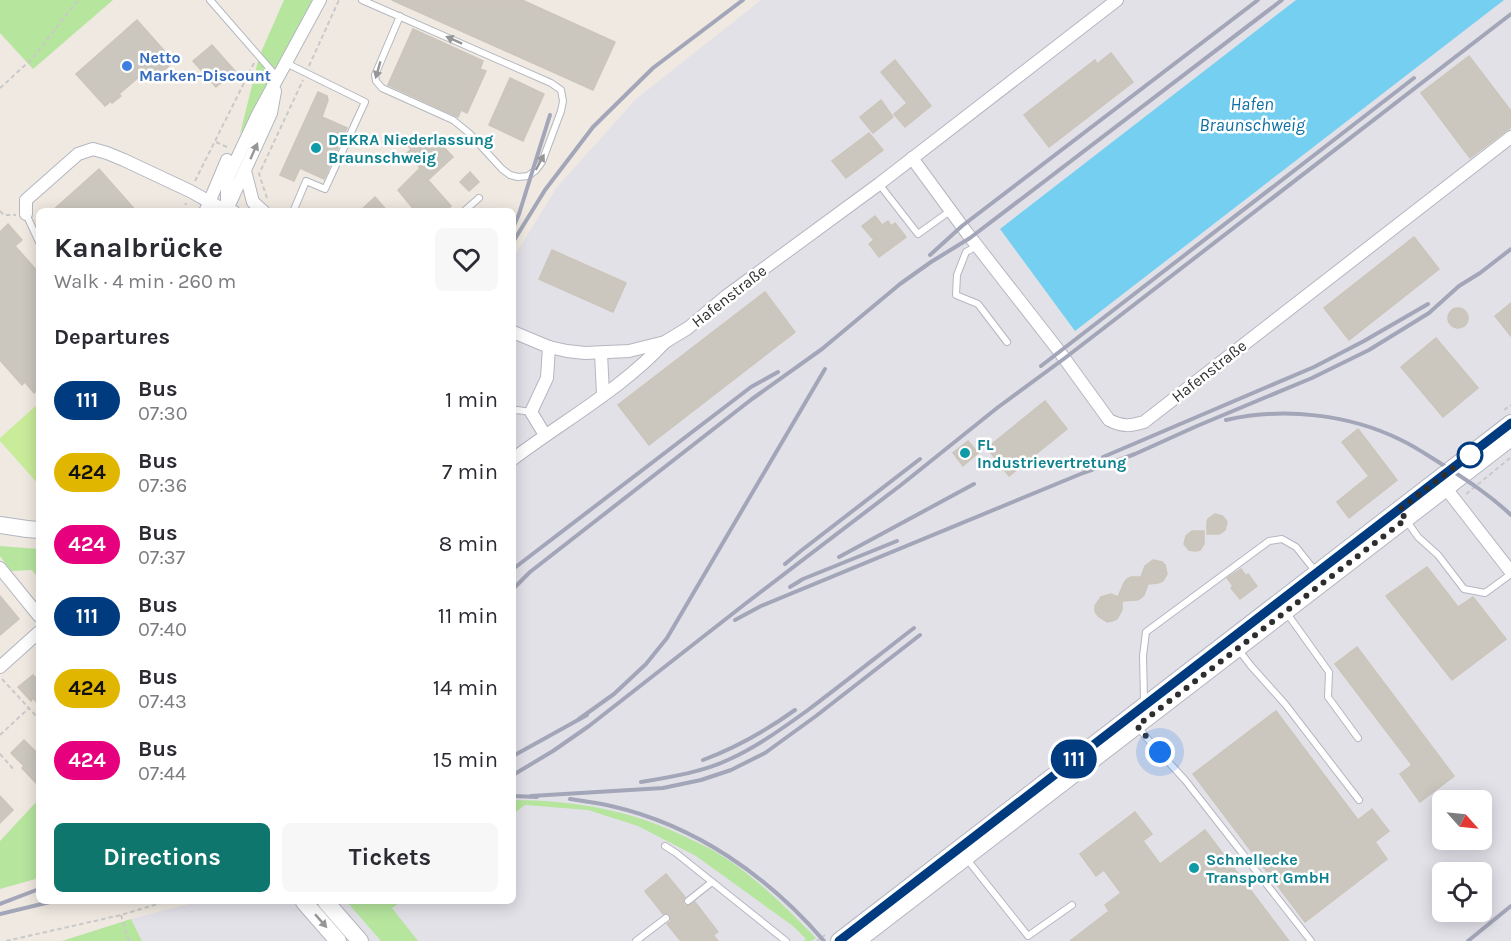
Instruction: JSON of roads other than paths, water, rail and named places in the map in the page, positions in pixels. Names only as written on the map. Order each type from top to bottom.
[{"type":"main road","points":[[1443,484],[1511,423]]},
{"type":"main road","points":[[846,940],[1443,484],[1511,438]]},
{"type":"main road","points":[[1282,607],[1316,573],[1402,515]]},
{"type":"main road","points":[[0,525],[36,530]]},
{"type":"main road","points":[[1133,721],[1144,705],[1234,644]]},
{"type":"main road","points":[[306,904],[339,941]]},
{"type":"main road","points":[[328,904],[360,941]]},
{"type":"street","points":[[228,208],[229,176],[258,114],[320,0]]},
{"type":"street","name":"Hafenstraße","points":[[516,457],[603,394],[649,359],[665,342],[688,328],[725,297],[879,184],[1117,0]]},
{"type":"street","points":[[229,208],[271,113],[278,78]]},
{"type":"street","points":[[26,214],[26,200],[78,154],[93,149],[107,153],[190,191],[207,206],[240,134],[278,78]]},
{"type":"street","name":"Hafenstraße","points":[[912,158],[1109,420],[1119,425],[1132,426],[1144,422],[1511,137]]},
{"type":"street","points":[[245,171],[254,201],[260,208]]},
{"type":"street","name":"Hafenstraße","points":[[516,333],[567,351],[601,353],[629,351],[665,342]]},
{"type":"street","points":[[545,435],[531,412],[547,378],[549,346]]},
{"type":"street","points":[[601,353],[603,394]]},
{"type":"street","points":[[1443,484],[1511,573]]},
{"type":"street","points":[[0,568],[36,612]]},
{"type":"street","points":[[0,667],[36,635]]},
{"type":"lane","points":[[210,0],[278,78]]},
{"type":"lane","points":[[362,0],[400,16],[551,83],[561,90],[563,101],[561,111],[542,162],[536,170],[528,176],[510,175],[453,120],[382,88],[376,81],[375,75],[400,16]]},
{"type":"lane","points":[[286,63],[365,102],[325,189],[306,181],[295,208]]},
{"type":"lane","points":[[879,184],[918,234],[951,211]]},
{"type":"lane","points":[[468,208],[479,198]]},
{"type":"lane","points":[[26,214],[36,236]]},
{"type":"lane","points":[[977,246],[966,252],[957,275],[956,295],[978,304],[1007,342]]},
{"type":"lane","points":[[516,410],[531,412]]},
{"type":"lane","points":[[1402,515],[1418,537],[1438,555],[1464,589],[1485,592],[1511,573]]},
{"type":"lane","points":[[1144,705],[1143,656],[1146,632],[1269,541],[1282,539],[1296,547],[1316,573]]},
{"type":"lane","points":[[1282,607],[1329,672],[1328,697],[1359,738]]},
{"type":"lane","points":[[1234,644],[1285,704],[1359,800]]},
{"type":"lane","points":[[1133,721],[1185,780],[1311,941]]},
{"type":"lane","points":[[665,846],[786,941]]},
{"type":"lane","points":[[962,853],[1028,936],[1072,905]]},
{"type":"lane","points":[[687,901],[712,882]]},
{"type":"lane","points":[[636,941],[666,918]]},
{"type":"water","name":"Hafen Braunschweig","points":[[1296,0],[1504,0],[1075,331],[1000,229]]},
{"type":"railway","points":[[516,237],[545,190],[593,127],[653,68],[743,0]]},
{"type":"railway","points":[[930,255],[962,226],[1258,0]]},
{"type":"railway","points":[[516,586],[530,572],[752,399],[822,349],[900,284],[970,238],[1282,0]]},
{"type":"railway","points":[[516,773],[589,726],[997,408],[1511,14]]},
{"type":"railway","points":[[1041,366],[1414,78]]},
{"type":"railway","points":[[516,221],[550,115]]},
{"type":"railway","points":[[735,620],[761,606],[1083,473],[1135,454],[1312,378],[1369,350],[1429,313],[1459,286],[1511,249]]},
{"type":"railway","points":[[1103,457],[1314,367],[1428,304]]},
{"type":"railway","points":[[579,719],[614,694],[646,664],[667,638],[825,369]]},
{"type":"railway","points":[[516,567],[751,387],[778,372]]},
{"type":"railway","points":[[1226,420],[1270,414],[1293,414],[1315,415],[1360,424],[1381,431],[1418,449],[1479,489],[1511,515]]},
{"type":"railway","points":[[785,564],[920,459]]},
{"type":"railway","points":[[839,557],[974,484]]},
{"type":"railway","points":[[790,587],[803,579],[897,541]]},
{"type":"railway","points":[[641,782],[687,774],[730,759],[750,748],[808,710],[914,628]]},
{"type":"railway","points":[[531,796],[663,788],[701,780],[731,770],[765,753],[920,635]]},
{"type":"railway","points":[[703,760],[750,738],[795,710]]},
{"type":"railway","points":[[516,754],[587,715]]},
{"type":"railway","points":[[516,796],[537,797]]},
{"type":"railway","points":[[570,799],[611,806],[642,815],[701,840],[728,856],[779,895],[824,941]]},
{"type":"railway","points":[[0,904],[36,890]]},
{"type":"railway","points":[[0,914],[42,904]]},
{"type":"railway","points":[[1468,941],[1511,906]]},
{"type":"place","name":"Netto Marken-Discount","points":[[127,66]]},
{"type":"place","name":"DEKRA Niederlassung Braunschweig","points":[[316,148]]},
{"type":"place","name":"FL Industrievertretung","points":[[965,453]]},
{"type":"place","name":"Schnellecke Transport GmbH","points":[[1194,868]]}]
